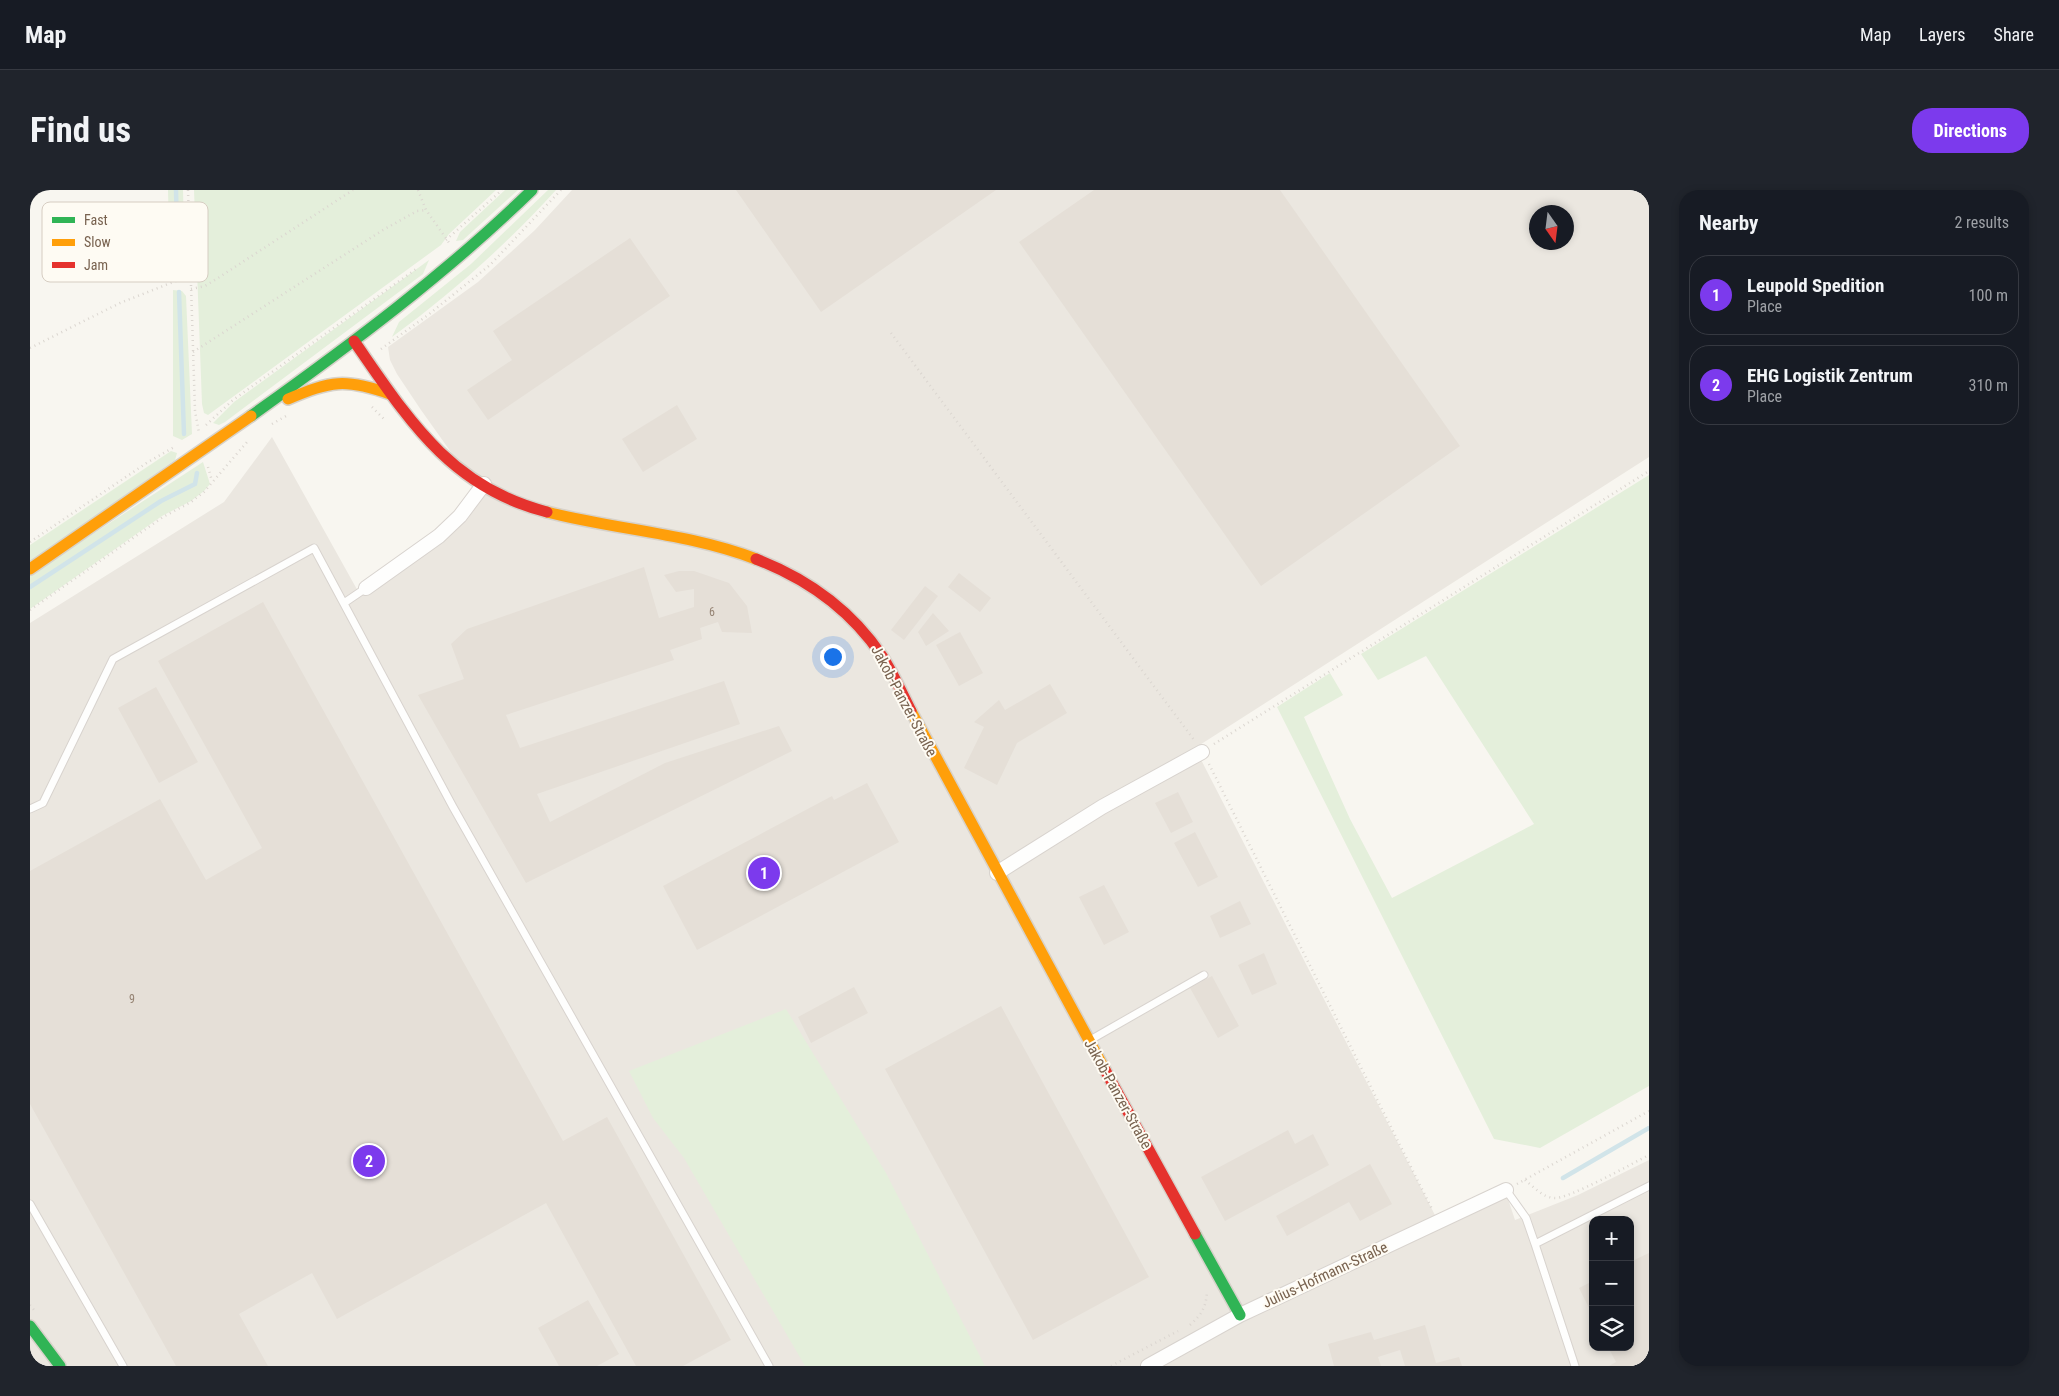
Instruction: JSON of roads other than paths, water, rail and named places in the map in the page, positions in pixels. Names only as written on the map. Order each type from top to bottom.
[{"type":"street","points":[[30,569],[252,415],[354,341],[459,258],[532,190]]},
{"type":"street","name":"Jakob-Panzer-Straße","points":[[354,341],[409,420],[431,442],[484,484],[516,502],[550,512],[664,532],[714,544],[778,568],[820,592],[862,628],[875,644],[997,873],[1240,1315]]},
{"type":"street","points":[[252,415],[330,382],[347,381],[363,384],[390,394]]},
{"type":"street","points":[[366,588],[439,536],[460,516],[484,484]]},
{"type":"street","points":[[997,873],[1102,807],[1202,752]]},
{"type":"street","name":"Julius-Hofmann-Straße","points":[[1148,1366],[1240,1315],[1506,1190]]},
{"type":"street","points":[[30,1326],[60,1366]]},
{"type":"lane","points":[[30,809],[43,803],[113,659],[314,548],[453,807],[769,1366]]},
{"type":"lane","points":[[344,603],[366,588]]},
{"type":"lane","points":[[1089,1041],[1204,975]]},
{"type":"lane","points":[[1535,1244],[1649,1186]]},
{"type":"lane","points":[[1506,1190],[1526,1218],[1575,1366]]},
{"type":"lane","points":[[30,1204],[123,1366]]},
{"type":"waterway","points":[[176,190],[176,202]]},
{"type":"waterway","points":[[179,292],[184,434]]},
{"type":"waterway","points":[[30,587],[161,501],[195,484],[197,473]]},
{"type":"waterway","points":[[1563,1178],[1649,1128]]},
{"type":"place","name":"Leupold Spedition","points":[[764,873]]},
{"type":"place","name":"EHG Logistik Zentrum","points":[[369,1161]]}]
